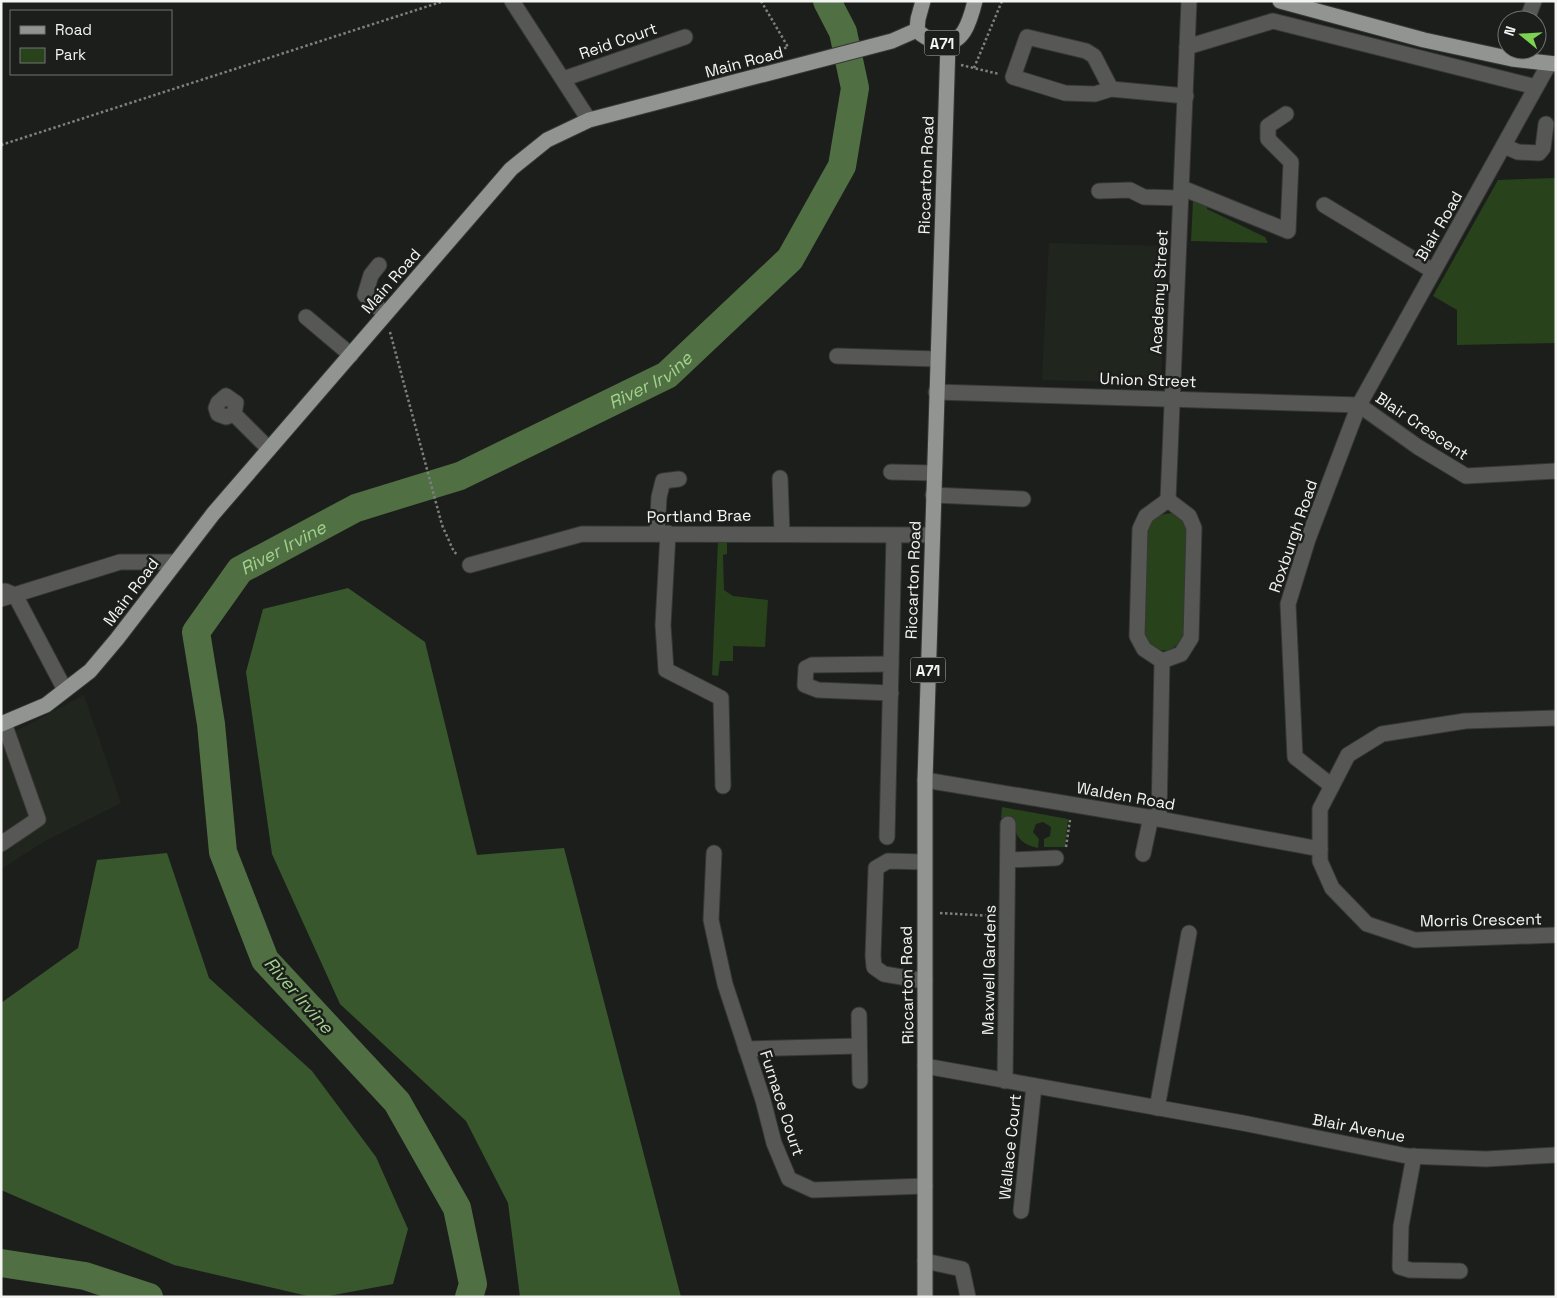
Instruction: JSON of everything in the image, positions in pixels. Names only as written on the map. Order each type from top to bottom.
[{"type":"main road","name":"A71","points":[[923,1],[918,19],[918,30],[925,37],[948,44],[964,32],[975,1]]},
{"type":"main road","points":[[1280,1],[1424,40],[1497,51]]},
{"type":"main road","name":"Main Road","points":[[2,724],[46,705],[90,671],[269,449],[385,314],[511,169],[547,140],[589,120],[892,41],[918,30]]},
{"type":"main road","name":"Riccarton Road","points":[[925,1297],[925,780],[948,44]]},
{"type":"main road","points":[[1537,60],[1552,64]]},
{"type":"street","name":"Academy Street","points":[[1168,500],[1189,1]]},
{"type":"street","points":[[512,2],[589,120]]},
{"type":"street","points":[[1187,46],[1272,21],[1536,87]]},
{"type":"street","name":"Reid Court","points":[[563,78],[684,37]]},
{"type":"street","points":[[1111,89],[1094,56],[1086,51],[1027,37],[1013,77],[1065,93],[1095,94],[1111,89],[1186,96]]},
{"type":"street","name":"Blair Road","points":[[1359,404],[1536,87],[1552,64]]},
{"type":"street","points":[[1099,190],[1130,190],[1144,198],[1182,193],[1288,231],[1291,162],[1268,140],[1268,126],[1286,114]]},
{"type":"street","points":[[1504,146],[1518,152],[1538,153],[1543,148],[1546,124]]},
{"type":"street","points":[[1324,205],[1433,272]]},
{"type":"street","points":[[379,265],[371,275],[365,295],[385,314]]},
{"type":"street","points":[[306,318],[351,355]]},
{"type":"street","points":[[837,356],[937,359]]},
{"type":"street","name":"Union Street","points":[[936,392],[1359,404]]},
{"type":"street","name":"Blair Crescent","points":[[1359,404],[1418,447],[1466,476],[1556,471]]},
{"type":"street","name":"Roxburgh Road","points":[[1332,786],[1295,757],[1288,604],[1308,539],[1359,404]]},
{"type":"street","points":[[234,414],[269,449]]},
{"type":"street","points":[[891,472],[934,474]]},
{"type":"street","points":[[780,478],[782,533]]},
{"type":"street","points":[[679,479],[663,481],[660,488],[663,534],[663,625],[666,670],[721,698],[723,786]]},
{"type":"street","points":[[933,495],[1023,498]]},
{"type":"street","points":[[1168,500],[1189,516],[1194,528],[1191,638],[1181,654],[1162,661],[1144,649],[1137,636],[1140,529],[1146,516],[1168,500]]},
{"type":"street","name":"Portland Brae","points":[[470,565],[582,534],[782,533],[894,536],[932,535]]},
{"type":"street","name":"Riccarton Road","points":[[887,837],[894,536]]},
{"type":"street","points":[[65,690],[6,595],[120,562],[176,562]]},
{"type":"street","points":[[1143,854],[1155,818],[1162,661]]},
{"type":"street","points":[[891,664],[812,665],[806,668],[805,685],[818,690],[891,693]]},
{"type":"street","name":"Morris Crescent","points":[[1556,718],[1465,721],[1382,734],[1348,754],[1320,809],[1320,861],[1332,888],[1367,924],[1415,940],[1556,936]]},
{"type":"street","points":[[1,844],[38,819],[2,724]]},
{"type":"street","name":"Walden Road","points":[[925,780],[1155,818],[1320,849]]},
{"type":"street","name":"Maxwell Gardens","points":[[1006,1081],[1008,824]]},
{"type":"street","name":"Furnace Court","points":[[714,853],[711,920],[725,984],[774,1143],[789,1179],[814,1190],[925,1186]]},
{"type":"street","points":[[1008,860],[1056,858]]},
{"type":"street","points":[[924,862],[888,861],[876,868],[873,956],[874,967],[884,974],[925,981]]},
{"type":"street","points":[[1157,1108],[1189,933]]},
{"type":"street","points":[[859,1015],[860,1081]]},
{"type":"street","name":"Furnace Court","points":[[746,1048],[858,1046]]},
{"type":"street","name":"Blair Avenue","points":[[925,1066],[1414,1156],[1486,1159],[1556,1155]]},
{"type":"street","name":"Wallace Court","points":[[1021,1212],[1034,1086]]},
{"type":"street","points":[[1414,1156],[1401,1226],[1400,1266],[1410,1270],[1460,1271]]},
{"type":"street","points":[[925,1260],[962,1268],[968,1297]]},
{"type":"path","points":[[1,145],[444,1]]},
{"type":"path","points":[[761,1],[788,46],[771,52],[775,72]]},
{"type":"path","points":[[974,68],[1002,1]]},
{"type":"path","points":[[947,62],[1013,77]]},
{"type":"path","points":[[385,314],[442,525],[454,552],[470,565]]},
{"type":"path","points":[[1056,858],[1066,851],[1071,816]]},
{"type":"path","points":[[924,912],[1007,917]]},
{"type":"shaded area","points":[[1049,243],[1167,246],[1161,383],[1042,380]]},
{"type":"shaded area","points":[[84,695],[121,803],[45,841],[1,869],[1,739]]},
{"type":"green space","points":[[1556,178],[1556,343],[1457,345],[1457,310],[1433,296],[1498,180]]},
{"type":"green space","points":[[1193,201],[1207,202],[1207,209],[1265,237],[1268,243],[1191,241]]},
{"type":"green space","points":[[1173,513],[1184,518],[1190,529],[1187,632],[1172,649],[1160,650],[1154,648],[1144,635],[1146,534],[1155,518],[1163,514]]},
{"type":"green space","points":[[727,540],[727,554],[723,555],[724,590],[733,596],[768,600],[765,647],[733,646],[733,661],[720,661],[718,676],[712,675],[718,541]]},
{"type":"green space","points":[[348,588],[425,642],[477,855],[564,848],[681,1297],[520,1297],[508,1203],[466,1121],[340,1004],[272,854],[246,672],[263,609]]},
{"type":"green space","points":[[1002,807],[1068,819],[1065,847],[1044,847],[1044,839],[1050,836],[1051,827],[1043,822],[1036,824],[1033,832],[1039,839],[1038,848],[1023,842],[1017,835],[1014,820],[1001,818]]},
{"type":"green space","points":[[167,853],[209,978],[312,1071],[376,1157],[408,1229],[393,1284],[323,1297],[312,1297],[174,1265],[1,1190],[1,1003],[78,948],[97,860]]},
{"type":"waterway","name":"River Irvine","points":[[469,1297],[473,1284],[457,1208],[397,1102],[265,960],[223,852],[211,724],[196,632],[240,570],[356,508],[460,476],[667,375],[790,259],[842,166],[855,88],[843,32],[827,1]]},
{"type":"waterway","name":"River Irvine","points":[[1,1263],[85,1276],[149,1297]]}]
